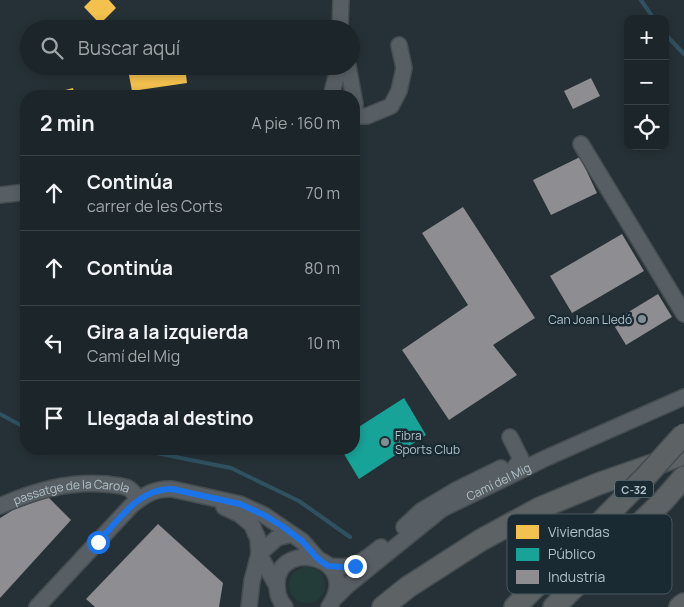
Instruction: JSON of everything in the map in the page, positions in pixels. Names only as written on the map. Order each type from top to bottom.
[{"type":"highway","name":"C-32","points":[[609,514],[684,434]]},
{"type":"highway","points":[[529,514],[598,484],[684,454]]},
{"type":"highway","name":"C-32","points":[[650,514],[684,477]]},
{"type":"highway","points":[[383,607],[408,587],[481,540],[507,526]]},
{"type":"highway","name":"C-32","points":[[515,607],[528,594]]},
{"type":"highway","name":"C-32","points":[[554,607],[567,594]]},
{"type":"highway","points":[[680,607],[684,604]]},
{"type":"street","points":[[340,20],[341,0]]},
{"type":"street","points":[[360,116],[366,116],[391,106],[399,91],[404,68],[399,45]]},
{"type":"street","points":[[333,90],[337,75]]},
{"type":"street","points":[[350,75],[352,90]]},
{"type":"street","points":[[581,144],[684,314]]},
{"type":"street","points":[[0,195],[20,193]]},
{"type":"street","name":"Camí del Mig","points":[[277,595],[278,578],[283,568],[290,562],[298,558],[308,557],[342,567],[355,566],[386,543],[421,511],[468,484],[521,459],[684,390]]},
{"type":"street","name":"Camí del Mig","points":[[332,602],[348,585],[442,509],[593,436],[684,397]]},
{"type":"street","points":[[510,437],[521,459],[510,476]]},
{"type":"street","name":"passatge de la Carola","points":[[0,506],[44,489],[72,484],[95,483],[128,488],[139,499]]},
{"type":"street","points":[[37,607],[139,499],[161,489],[172,489],[240,504],[264,515],[302,541],[336,578],[337,590],[332,602]]},
{"type":"street","points":[[205,497],[238,514],[252,525],[258,539],[259,554],[252,581],[249,607]]},
{"type":"street","points":[[259,554],[276,538],[292,534]]},
{"type":"street","points":[[259,554],[277,595],[285,607]]},
{"type":"green space","points":[[307,567],[319,573],[325,585],[319,597],[307,603],[295,597],[289,585],[295,573]]},
{"type":"building: Viviendas","points":[[91,0],[109,0],[116,8],[104,20],[96,20],[84,7]]},
{"type":"building: Viviendas","points":[[129,75],[186,75],[187,83],[132,90]]},
{"type":"building: Público","name":"Fibra Sports Club","points":[[404,398],[426,435],[359,479],[345,455],[360,455],[360,426]]},
{"type":"building: Industria","points":[[591,78],[600,96],[573,109],[564,91]]},
{"type":"building: Industria","points":[[580,157],[597,193],[551,215],[533,180]]},
{"type":"building: Industria","points":[[463,207],[535,318],[493,345],[517,375],[449,420],[402,350],[468,305],[422,233]]},
{"type":"building: Industria","points":[[622,234],[644,271],[572,313],[550,276]]},
{"type":"building: Industria","name":"Can Joan Lledó","points":[[658,294],[672,317],[626,345],[612,322]]},
{"type":"building: Industria","points":[[48,497],[71,520],[0,598],[0,518],[13,510]]},
{"type":"building: Industria","points":[[158,524],[223,583],[219,607],[95,607],[86,599]]},
{"type":"waterway","points":[[641,0],[651,15]]},
{"type":"waterway","points":[[669,38],[684,54]]},
{"type":"waterway","points":[[0,414],[20,425]]},
{"type":"waterway","points":[[166,455],[231,468],[299,501],[350,537]]},
{"type":"place","name":"Can Joan Lledó","points":[[642,319]]},
{"type":"place","name":"Fibra Sports Club","points":[[385,442]]},
{"type":"route","points":[[98,542],[139,499],[161,489],[172,489],[240,504],[282,526],[302,541],[317,558],[328,566],[355,566]]}]
